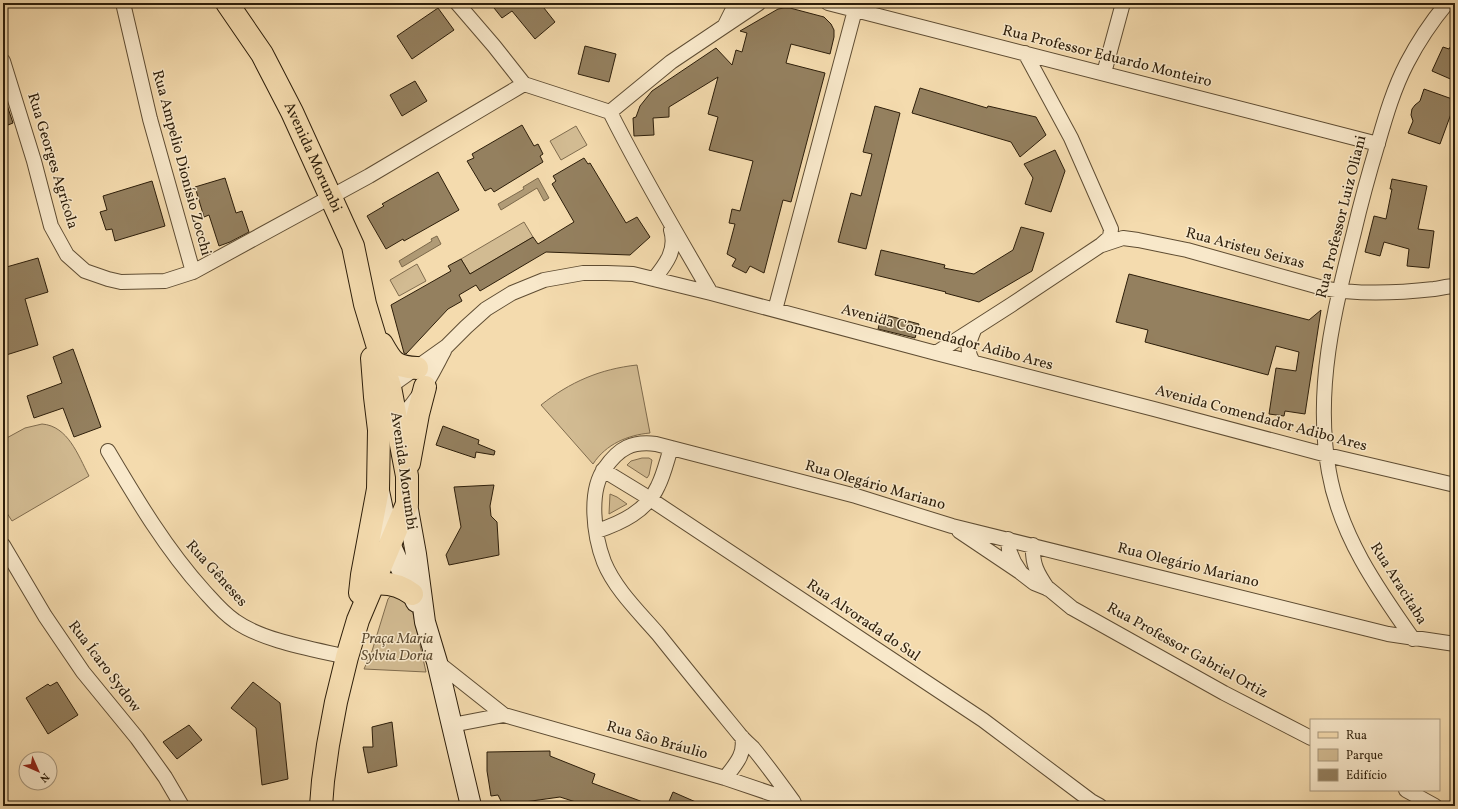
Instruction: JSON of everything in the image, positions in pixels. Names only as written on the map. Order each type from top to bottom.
[{"type":"main road","name":"Avenida Morumbi","points":[[227,3],[262,54],[292,112],[353,246],[370,323],[388,425],[407,476],[407,504],[416,554],[425,622]]},
{"type":"main road","points":[[370,323],[391,360],[421,378],[418,414],[407,476]]},
{"type":"main road","name":"Avenida Morumbi","points":[[388,425],[378,489],[390,544],[425,622],[437,662],[471,806]]},
{"type":"main road","points":[[358,620],[362,575],[378,489]]},
{"type":"main road","points":[[323,805],[323,781],[336,702],[347,657],[358,620],[407,504]]},
{"type":"main road","points":[[373,584],[393,584],[412,594]]},
{"type":"street","name":"Rua Ampelio Dionísio Zocchi","points":[[123,3],[150,119],[193,272],[369,176],[524,84]]},
{"type":"street","points":[[457,3],[524,84],[610,112],[669,222],[711,293]]},
{"type":"street","points":[[724,26],[732,11],[734,3]]},
{"type":"street","points":[[610,112],[671,62],[759,3]]},
{"type":"street","name":"Rua Professor Eduardo Monteiro","points":[[828,3],[1378,144]]},
{"type":"street","points":[[1104,73],[1123,3]]},
{"type":"street","name":"Rua Professor Luiz Oliani","points":[[1327,456],[1324,422],[1325,380],[1329,345],[1339,292],[1364,191],[1389,104],[1408,62],[1423,36],[1448,3]]},
{"type":"street","points":[[775,310],[855,10]]},
{"type":"street","points":[[936,353],[1070,267],[1107,241],[1111,234],[1111,229],[1071,138],[1025,53]]},
{"type":"street","name":"Rua Georges Agrícola","points":[[3,61],[34,161],[51,226],[67,255],[85,271],[121,282],[165,281],[193,272]]},
{"type":"street","points":[[654,279],[669,259],[672,251],[674,242],[669,222]]},
{"type":"street","points":[[1108,225],[1123,238]]},
{"type":"street","name":"Rua Aristeu Seixas","points":[[1101,245],[1123,238],[1187,250],[1339,292],[1394,292],[1433,289],[1455,285]]},
{"type":"street","name":"Avenida Comendador Adibo Ares","points":[[388,425],[411,405],[421,378],[447,346],[486,309],[512,293],[544,280],[582,273],[607,272],[633,274],[711,293],[1327,456],[1455,485]]},
{"type":"street","points":[[974,330],[968,347],[968,353],[974,363]]},
{"type":"street","name":"Avenida Comendador Adibo Ares","points":[[382,392],[421,378],[447,346]]},
{"type":"street","name":"Rua Olegário Mariano","points":[[795,803],[768,766],[742,737],[621,589],[605,562],[597,531],[595,500],[598,482],[603,470],[615,456],[622,450],[632,445],[644,442],[671,448],[856,496],[952,526],[1388,634],[1413,639],[1455,644]]},
{"type":"street","points":[[597,531],[614,525],[639,511],[650,499],[658,487],[671,448]]},
{"type":"street","name":"Rua Gêneses","points":[[108,452],[141,505],[188,573],[219,607],[235,621],[255,632],[278,640],[347,657]]},
{"type":"street","name":"Rua Aracitaba","points":[[1327,456],[1329,472],[1343,521],[1376,587],[1413,639]]},
{"type":"street","name":"Rua Alvorada do Sul","points":[[603,470],[650,499],[983,720],[1093,804]]},
{"type":"street","points":[[952,526],[1003,562],[1021,572]]},
{"type":"street","name":"Rua Professor Gabriel Ortiz","points":[[1008,539],[1011,556],[1021,572],[1034,583],[1049,589]]},
{"type":"street","name":"Rua Ícaro Sydow","points":[[3,545],[45,616],[82,672],[137,738],[165,777],[182,806]]},
{"type":"street","name":"Rua Professor Gabriel Ortiz","points":[[1033,545],[1033,557],[1038,575],[1049,589],[1072,608],[1224,693],[1310,737]]},
{"type":"street","name":"Rua São Bráulio","points":[[437,662],[504,715],[725,778],[795,803]]},
{"type":"street","name":"Rua São Bráulio","points":[[452,725],[504,715]]},
{"type":"street","points":[[725,778],[740,758],[744,744],[742,737]]},
{"type":"street","points":[[1408,791],[1435,806]]},
{"type":"green space","points":[[576,126],[587,145],[561,160],[550,141]]},
{"type":"green space","points":[[524,222],[533,237],[470,274],[461,259]]},
{"type":"green space","points":[[417,264],[426,281],[399,296],[390,280]]},
{"type":"green space","points":[[637,365],[650,433],[626,438],[618,442],[604,451],[593,464],[541,405],[574,383],[598,373]]},
{"type":"green space","points":[[42,424],[59,430],[65,436],[76,451],[89,476],[12,521],[3,507],[3,440],[25,428]]},
{"type":"green space","points":[[649,458],[652,460],[647,478],[627,465],[631,461]]},
{"type":"green space","points":[[610,494],[627,504],[609,514]]},
{"type":"green space","name":"Praça Maria Sylvia Doria","points":[[395,591],[412,609],[426,672],[364,669],[372,651],[388,599]]},
{"type":"shaded area","points":[[538,178],[549,198],[544,201],[537,188],[501,210],[498,204],[524,189],[523,187]]},
{"type":"shaded area","points":[[437,236],[441,244],[402,267],[399,261],[432,241],[431,239]]},
{"type":"building","points":[[490,3],[540,3],[555,22],[535,39],[512,11],[502,18]]},
{"type":"building","points":[[438,8],[454,30],[412,59],[397,36]]},
{"type":"building","points":[[790,8],[824,17],[831,24],[834,30],[834,37],[830,54],[791,44],[786,63],[825,73],[791,202],[783,200],[764,273],[750,266],[746,273],[732,266],[736,259],[727,254],[735,224],[729,223],[732,209],[740,211],[753,161],[709,150],[718,117],[708,114],[718,77],[669,107],[669,117],[653,118],[654,135],[634,136],[633,118],[636,117],[640,106],[652,91],[716,48],[732,65],[736,50],[742,52],[747,33],[740,31],[778,9]]},
{"type":"building","points":[[1455,39],[1455,81],[1432,71],[1443,47],[1449,49]]},
{"type":"building","points":[[585,46],[616,54],[609,82],[578,74]]},
{"type":"building","points":[[415,81],[427,101],[402,116],[390,95]]},
{"type":"building","points":[[920,88],[987,108],[988,106],[1036,117],[1046,135],[1020,157],[1011,142],[912,113]]},
{"type":"building","points":[[1424,89],[1455,100],[1440,144],[1408,133],[1413,121],[1411,115],[1412,109],[1420,101]]},
{"type":"building","points":[[3,93],[13,123],[3,127]]},
{"type":"building","points":[[875,106],[900,113],[866,249],[838,242],[851,193],[861,196],[872,154],[863,152]]},
{"type":"building","points":[[522,125],[534,146],[538,144],[543,154],[540,156],[543,162],[494,192],[491,188],[485,191],[467,161],[474,158],[472,154]]},
{"type":"building","points":[[1055,150],[1065,171],[1051,212],[1025,204],[1033,178],[1024,164]]},
{"type":"building","points":[[584,158],[588,164],[590,163],[626,223],[637,217],[650,237],[630,255],[546,252],[480,291],[476,285],[459,295],[462,301],[448,309],[406,354],[404,353],[391,305],[451,271],[448,266],[461,259],[470,274],[533,237],[538,244],[574,222],[552,184],[556,181],[553,176]]},
{"type":"building","points":[[438,172],[459,210],[404,241],[403,239],[386,249],[367,216],[384,206],[382,204]]},
{"type":"building","points":[[225,178],[236,213],[242,211],[249,232],[219,246],[209,215],[204,217],[195,187]]},
{"type":"building","points":[[1392,179],[1427,186],[1418,229],[1434,231],[1429,268],[1407,266],[1409,249],[1384,242],[1380,256],[1365,252],[1374,216],[1386,219],[1392,189],[1390,189]]},
{"type":"building","points":[[152,181],[165,226],[115,241],[112,229],[106,230],[100,212],[107,210],[103,196]]},
{"type":"building","points":[[1021,227],[1044,233],[1032,271],[979,302],[945,293],[946,292],[875,275],[881,250],[945,265],[944,268],[974,274],[1013,250]]},
{"type":"building","points":[[38,258],[48,292],[25,299],[38,345],[3,356],[3,268]]},
{"type":"building","points":[[1129,274],[1309,320],[1321,310],[1305,414],[1285,411],[1284,416],[1269,414],[1276,368],[1296,371],[1299,352],[1276,346],[1268,375],[1145,342],[1148,330],[1116,322]]},
{"type":"building","points":[[882,314],[919,324],[915,338],[878,329]]},
{"type":"building","points":[[73,349],[101,427],[74,437],[63,408],[34,418],[27,396],[62,383],[53,357]]},
{"type":"building","points":[[443,426],[479,440],[478,444],[495,451],[494,455],[476,452],[475,458],[436,445]]},
{"type":"building","points":[[494,485],[490,506],[491,516],[497,522],[499,555],[449,565],[446,555],[461,527],[454,487]]},
{"type":"building","points":[[57,682],[78,715],[48,734],[26,698],[48,684],[50,686]]},
{"type":"building","points":[[253,682],[280,703],[288,779],[262,785],[256,728],[231,708]]},
{"type":"building","points":[[392,722],[397,766],[368,773],[363,747],[373,747],[372,727]]},
{"type":"building","points":[[189,725],[202,740],[177,759],[163,742]]},
{"type":"building","points":[[550,751],[550,756],[595,774],[592,783],[651,806],[588,806],[560,797],[503,805],[498,795],[491,796],[487,771],[487,752]]},
{"type":"building","points":[[673,792],[705,806],[667,806]]}]
